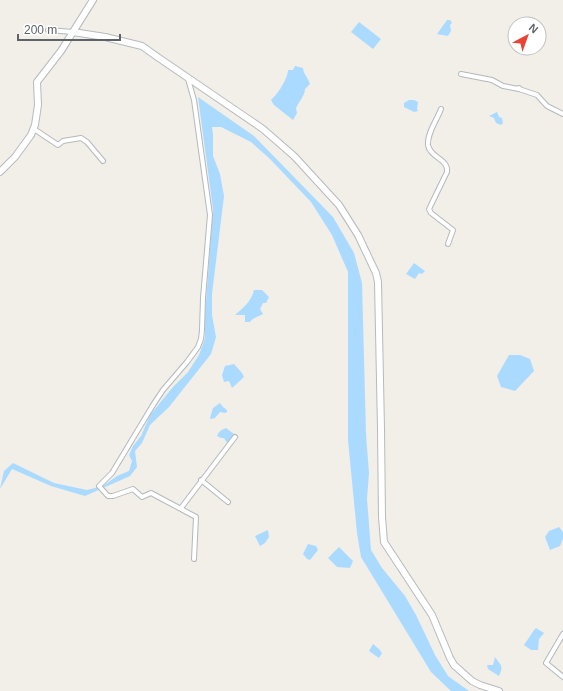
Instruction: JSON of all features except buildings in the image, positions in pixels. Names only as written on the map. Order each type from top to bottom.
[{"type":"main road","points":[[0,172],[31,136],[34,129],[38,105],[37,82],[61,51],[93,0]]},
{"type":"main road","points":[[73,32],[105,36],[142,46],[263,129],[294,156],[339,205],[358,235],[376,273],[378,282],[382,517],[384,542],[432,615],[454,665],[480,686],[499,691]]},
{"type":"street","points":[[48,30],[73,32]]},
{"type":"street","points":[[461,74],[492,80],[503,86],[519,88],[537,95],[546,106],[563,114]]},
{"type":"street","points":[[187,76],[194,100],[210,215],[201,339],[198,347],[163,390],[153,405],[112,473],[99,486],[108,496],[113,496],[133,489],[142,497],[151,492],[196,517],[194,559]]},
{"type":"street","points":[[441,109],[428,144],[432,152],[446,165],[447,168],[429,209],[431,213],[453,230],[448,244]]},
{"type":"street","points":[[34,129],[58,146],[63,140],[81,138],[87,142],[103,161]]},
{"type":"street","points":[[181,508],[235,437]]},
{"type":"street","points":[[201,480],[228,502]]},
{"type":"street","points":[[563,634],[546,663],[563,677]]},
{"type":"water","points":[[447,20],[450,20],[452,23],[450,25],[451,31],[448,36],[437,34]]},
{"type":"water","points":[[359,22],[381,39],[373,49],[351,32]]},
{"type":"water","points":[[295,66],[303,68],[310,84],[305,89],[296,108],[297,113],[293,120],[274,105],[271,100],[282,86],[288,70],[293,70]]},
{"type":"water","points":[[198,97],[254,136],[333,217],[354,253],[362,283],[366,434],[369,473],[367,499],[371,550],[382,568],[405,596],[435,655],[448,676],[469,691],[451,691],[431,672],[361,557],[357,533],[348,440],[348,272],[332,235],[311,202],[270,159],[251,142],[221,127],[212,127],[213,156],[220,174],[224,196],[212,294],[212,315],[216,337],[211,354],[169,407],[150,425],[142,443],[135,451],[137,467],[130,476],[85,496],[51,486],[12,469],[0,489],[4,471],[13,463],[54,483],[87,490],[103,486],[117,476],[129,471],[132,461],[129,455],[133,446],[141,436],[150,415],[173,387],[188,372],[199,355],[205,338],[205,316],[213,209]]},
{"type":"water","points":[[409,100],[418,102],[418,111],[414,112],[404,107],[404,103]]},
{"type":"water","points":[[497,112],[499,117],[502,118],[503,123],[501,125],[496,123],[494,118],[489,116]]},
{"type":"water","points":[[414,263],[425,271],[422,274],[419,273],[415,279],[406,274]]},
{"type":"water","points":[[254,290],[262,290],[269,297],[260,309],[263,314],[250,322],[245,322],[245,315],[235,315],[249,301]]},
{"type":"water","points":[[509,355],[520,355],[530,359],[534,371],[515,391],[501,387],[497,376]]},
{"type":"water","points":[[234,364],[244,377],[232,388],[229,381],[224,382],[222,375],[225,366]]},
{"type":"water","points":[[220,403],[227,410],[227,412],[220,412],[215,418],[211,419],[213,408]]},
{"type":"water","points":[[226,428],[234,434],[227,443],[224,438],[217,436],[220,431]]},
{"type":"water","points":[[559,527],[563,532],[563,539],[560,546],[550,550],[545,537],[549,531]]},
{"type":"water","points":[[268,530],[269,537],[265,543],[260,546],[255,536]]},
{"type":"water","points":[[308,544],[316,546],[318,550],[310,560],[303,554]]},
{"type":"water","points":[[339,547],[353,561],[350,568],[337,567],[328,558]]},
{"type":"water","points":[[536,628],[544,633],[539,639],[538,650],[531,650],[524,645]]},
{"type":"water","points":[[373,644],[382,653],[379,658],[369,651]]},
{"type":"water","points":[[495,657],[502,668],[499,676],[488,669],[487,665],[493,665]]}]
